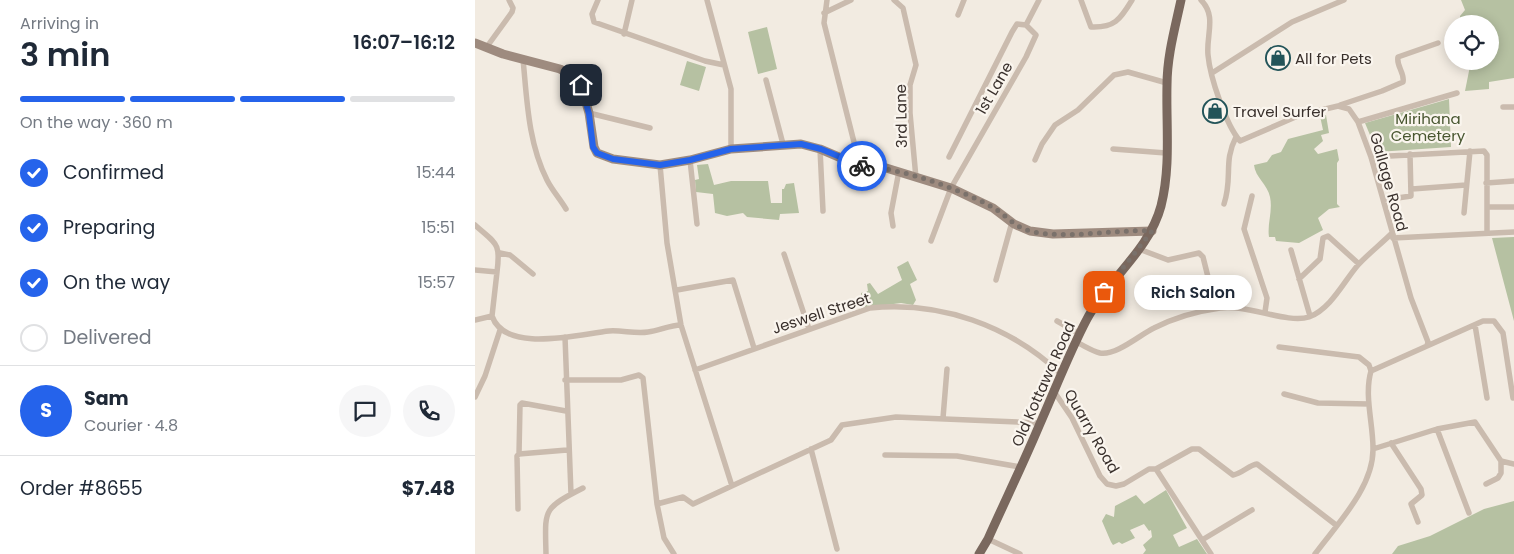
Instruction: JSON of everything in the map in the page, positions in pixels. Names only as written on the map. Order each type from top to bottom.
[{"type":"main road","name":"Old Kottawa Road","points":[[979,554],[988,539],[1021,467],[1053,389],[1078,338],[1104,292],[1152,231],[1161,206],[1166,178],[1167,83],[1171,41],[1181,0]]},
{"type":"main road","points":[[475,43],[486,48],[561,69],[573,76],[581,85],[589,114],[593,147],[597,153],[613,159],[660,165],[690,160],[731,149],[801,144],[821,149],[860,166],[883,167],[951,188],[993,208],[1011,222],[1030,231],[1053,234],[1152,231]]},
{"type":"street","points":[[486,48],[512,12],[513,8],[509,0]]},
{"type":"street","points":[[598,0],[591,19],[623,34],[705,61],[724,65]]},
{"type":"street","points":[[623,34],[632,0]]},
{"type":"street","points":[[707,0],[731,89],[731,149]]},
{"type":"street","points":[[827,0],[824,23],[860,166]]},
{"type":"street","points":[[824,13],[851,0]]},
{"type":"street","name":"3rd Lane","points":[[894,0],[903,8],[916,65],[910,86],[915,178]]},
{"type":"street","points":[[958,15],[963,0]]},
{"type":"street","points":[[949,157],[1012,32],[1017,24],[1026,25],[1039,0]]},
{"type":"street","points":[[1081,0],[1091,27],[1106,27],[1118,20],[1132,0]]},
{"type":"street","points":[[1201,0],[1208,8],[1211,25],[1208,54],[1212,73],[1232,132],[1240,141],[1249,139],[1276,123],[1338,106],[1403,82],[1404,78],[1397,62],[1398,58],[1438,43]]},
{"type":"street","points":[[1212,73],[1292,22],[1344,0]]},
{"type":"street","name":"1st Lane","points":[[951,188],[1027,56],[1036,35],[1026,25]]},
{"type":"street","points":[[523,59],[529,120],[537,157],[547,181],[566,209]]},
{"type":"street","points":[[1035,160],[1042,144],[1055,125],[1091,99],[1114,75],[1128,72],[1167,83]]},
{"type":"street","points":[[766,80],[783,144]]},
{"type":"street","points":[[1358,122],[1457,94]]},
{"type":"street","name":"Gallage Road","points":[[1338,106],[1349,109],[1358,122],[1371,157],[1384,200],[1392,236],[1411,298],[1428,342],[1427,346]]},
{"type":"street","points":[[1503,107],[1514,107]]},
{"type":"street","points":[[589,114],[650,128]]},
{"type":"street","points":[[1225,204],[1230,188],[1227,165],[1236,137]]},
{"type":"street","points":[[821,149],[823,211]]},
{"type":"street","points":[[1113,149],[1166,153]]},
{"type":"street","points":[[1371,157],[1469,151],[1486,153],[1487,233]]},
{"type":"street","points":[[1464,213],[1469,151]]},
{"type":"street","points":[[1384,200],[1411,196],[1410,154]]},
{"type":"street","points":[[690,160],[697,224]]},
{"type":"street","points":[[660,165],[667,243],[677,290],[681,325],[732,486]]},
{"type":"street","points":[[893,226],[891,213],[899,171]]},
{"type":"street","points":[[1486,183],[1514,181]]},
{"type":"street","points":[[1412,189],[1466,185]]},
{"type":"street","points":[[931,241],[951,188]]},
{"type":"street","points":[[1252,196],[1244,228],[1267,298],[1265,312]]},
{"type":"street","points":[[1487,207],[1514,206]]},
{"type":"street","points":[[996,280],[1011,222]]},
{"type":"street","points":[[475,225],[497,245],[500,253],[493,316],[500,330],[519,338],[565,337],[611,331],[647,332],[681,325]]},
{"type":"street","points":[[1057,321],[1100,353],[1107,352],[1178,318],[1220,308],[1265,312],[1297,319],[1310,316],[1326,306],[1359,264],[1392,236],[1514,232]]},
{"type":"street","points":[[1299,279],[1320,259],[1323,238],[1328,236],[1359,264]]},
{"type":"street","points":[[1139,249],[1168,260],[1199,254],[1203,257],[1210,285]]},
{"type":"street","points":[[1291,250],[1310,316]]},
{"type":"street","points":[[500,253],[509,254],[533,274]]},
{"type":"street","points":[[784,254],[809,329]]},
{"type":"street","points":[[475,270],[497,272]]},
{"type":"street","points":[[677,290],[733,280],[754,348]]},
{"type":"street","name":"Jeswell Street","points":[[695,370],[871,308],[900,305],[963,316],[985,324],[1047,361],[1061,374]]},
{"type":"street","points":[[475,320],[493,316]]},
{"type":"street","points":[[1371,371],[1483,321],[1494,321],[1503,333],[1513,398]]},
{"type":"street","points":[[1475,325],[1487,398]]},
{"type":"street","points":[[475,397],[485,376],[500,330]]},
{"type":"street","points":[[565,337],[567,450],[571,494]]},
{"type":"street","points":[[1279,347],[1359,357],[1369,365],[1371,371],[1369,404],[1373,449],[1371,466],[1359,493],[1315,554]]},
{"type":"street","points":[[943,418],[947,369]]},
{"type":"street","points":[[565,380],[621,380],[639,375],[643,378],[657,504],[664,538],[674,554]]},
{"type":"street","name":"Quarry Road","points":[[1053,389],[1072,418],[1101,476],[1107,484],[1116,486],[1124,484],[1149,470],[1155,469]]},
{"type":"street","points":[[1284,394],[1318,403],[1369,404]]},
{"type":"street","points":[[518,509],[517,456],[519,454],[520,406],[522,403],[566,411]]},
{"type":"street","points":[[657,504],[683,497],[693,504],[831,440],[842,426],[852,423],[896,417],[1040,423]]},
{"type":"street","points":[[1373,449],[1437,429],[1475,422],[1501,461],[1501,473],[1498,478],[1485,484]]},
{"type":"street","points":[[1437,429],[1469,513]]},
{"type":"street","points":[[1391,442],[1421,489],[1422,495],[1411,504],[1418,522]]},
{"type":"street","points":[[811,449],[837,549]]},
{"type":"street","points":[[1211,554],[1155,469],[1192,449],[1199,449],[1233,475],[1244,473],[1252,465],[1257,464],[1336,525]]},
{"type":"street","points":[[519,454],[567,450]]},
{"type":"street","points":[[885,455],[957,456],[1021,467]]},
{"type":"street","points":[[1501,461],[1514,464]]},
{"type":"street","points":[[546,554],[545,518],[548,509],[556,502],[583,488]]},
{"type":"street","points":[[1202,540],[1252,510]]},
{"type":"street","points":[[988,539],[1020,554]]},
{"type":"green space","points":[[1461,0],[1514,0],[1514,78],[1489,82],[1489,89],[1465,91],[1469,70],[1499,70],[1499,15],[1461,15],[1465,10]]},
{"type":"green space","points":[[767,27],[777,69],[758,74],[748,32]]},
{"type":"green space","points":[[687,61],[706,67],[699,91],[680,85]]},
{"type":"green space","name":"Mirihana Cemetery","points":[[1449,99],[1451,147],[1377,152],[1365,123]]},
{"type":"green space","points":[[1326,115],[1329,133],[1321,135],[1323,141],[1314,149],[1318,154],[1337,149],[1339,160],[1337,163],[1337,204],[1340,207],[1329,209],[1318,218],[1323,230],[1299,243],[1276,241],[1275,237],[1269,237],[1271,202],[1269,193],[1254,165],[1267,162],[1272,155],[1281,152],[1288,139],[1323,130],[1320,116]]},
{"type":"green space","points":[[708,164],[714,185],[731,181],[768,181],[771,203],[782,203],[782,189],[784,189],[786,184],[794,183],[799,213],[780,214],[779,220],[747,217],[743,213],[727,216],[715,213],[713,194],[696,192],[695,180],[699,179],[697,165]]},
{"type":"green space","points":[[1514,237],[1514,321],[1492,238]]},
{"type":"green space","points":[[908,261],[917,280],[910,284],[916,300],[913,305],[901,303],[863,308],[861,293],[868,291],[867,284],[870,283],[878,294],[902,280],[897,267]]},
{"type":"green space","points":[[1166,490],[1187,528],[1173,535],[1179,547],[1197,539],[1207,554],[1143,554],[1146,550],[1143,545],[1152,537],[1151,530],[1149,531],[1144,524],[1130,530],[1135,538],[1122,544],[1119,542],[1113,545],[1102,521],[1106,514],[1114,517],[1115,506],[1136,495],[1144,504]]},
{"type":"green space","points":[[1514,501],[1514,554],[1392,554],[1398,546],[1430,536],[1484,509]]},
{"type":"way so far","points":[[862,166],[883,167],[951,188],[993,208],[1014,224],[1030,231],[1053,234],[1129,230],[1152,231],[1104,292]]},
{"type":"place","name":"All for Pets","points":[[1278,58]]},
{"type":"place","name":"Travel Surfer","points":[[1215,111]]},
{"type":"place","name":"Rich Salon","points":[[1104,292]]},
{"type":"route","points":[[581,85],[589,114],[593,147],[597,153],[613,159],[660,165],[690,160],[731,149],[801,144],[821,149],[862,166]]}]
